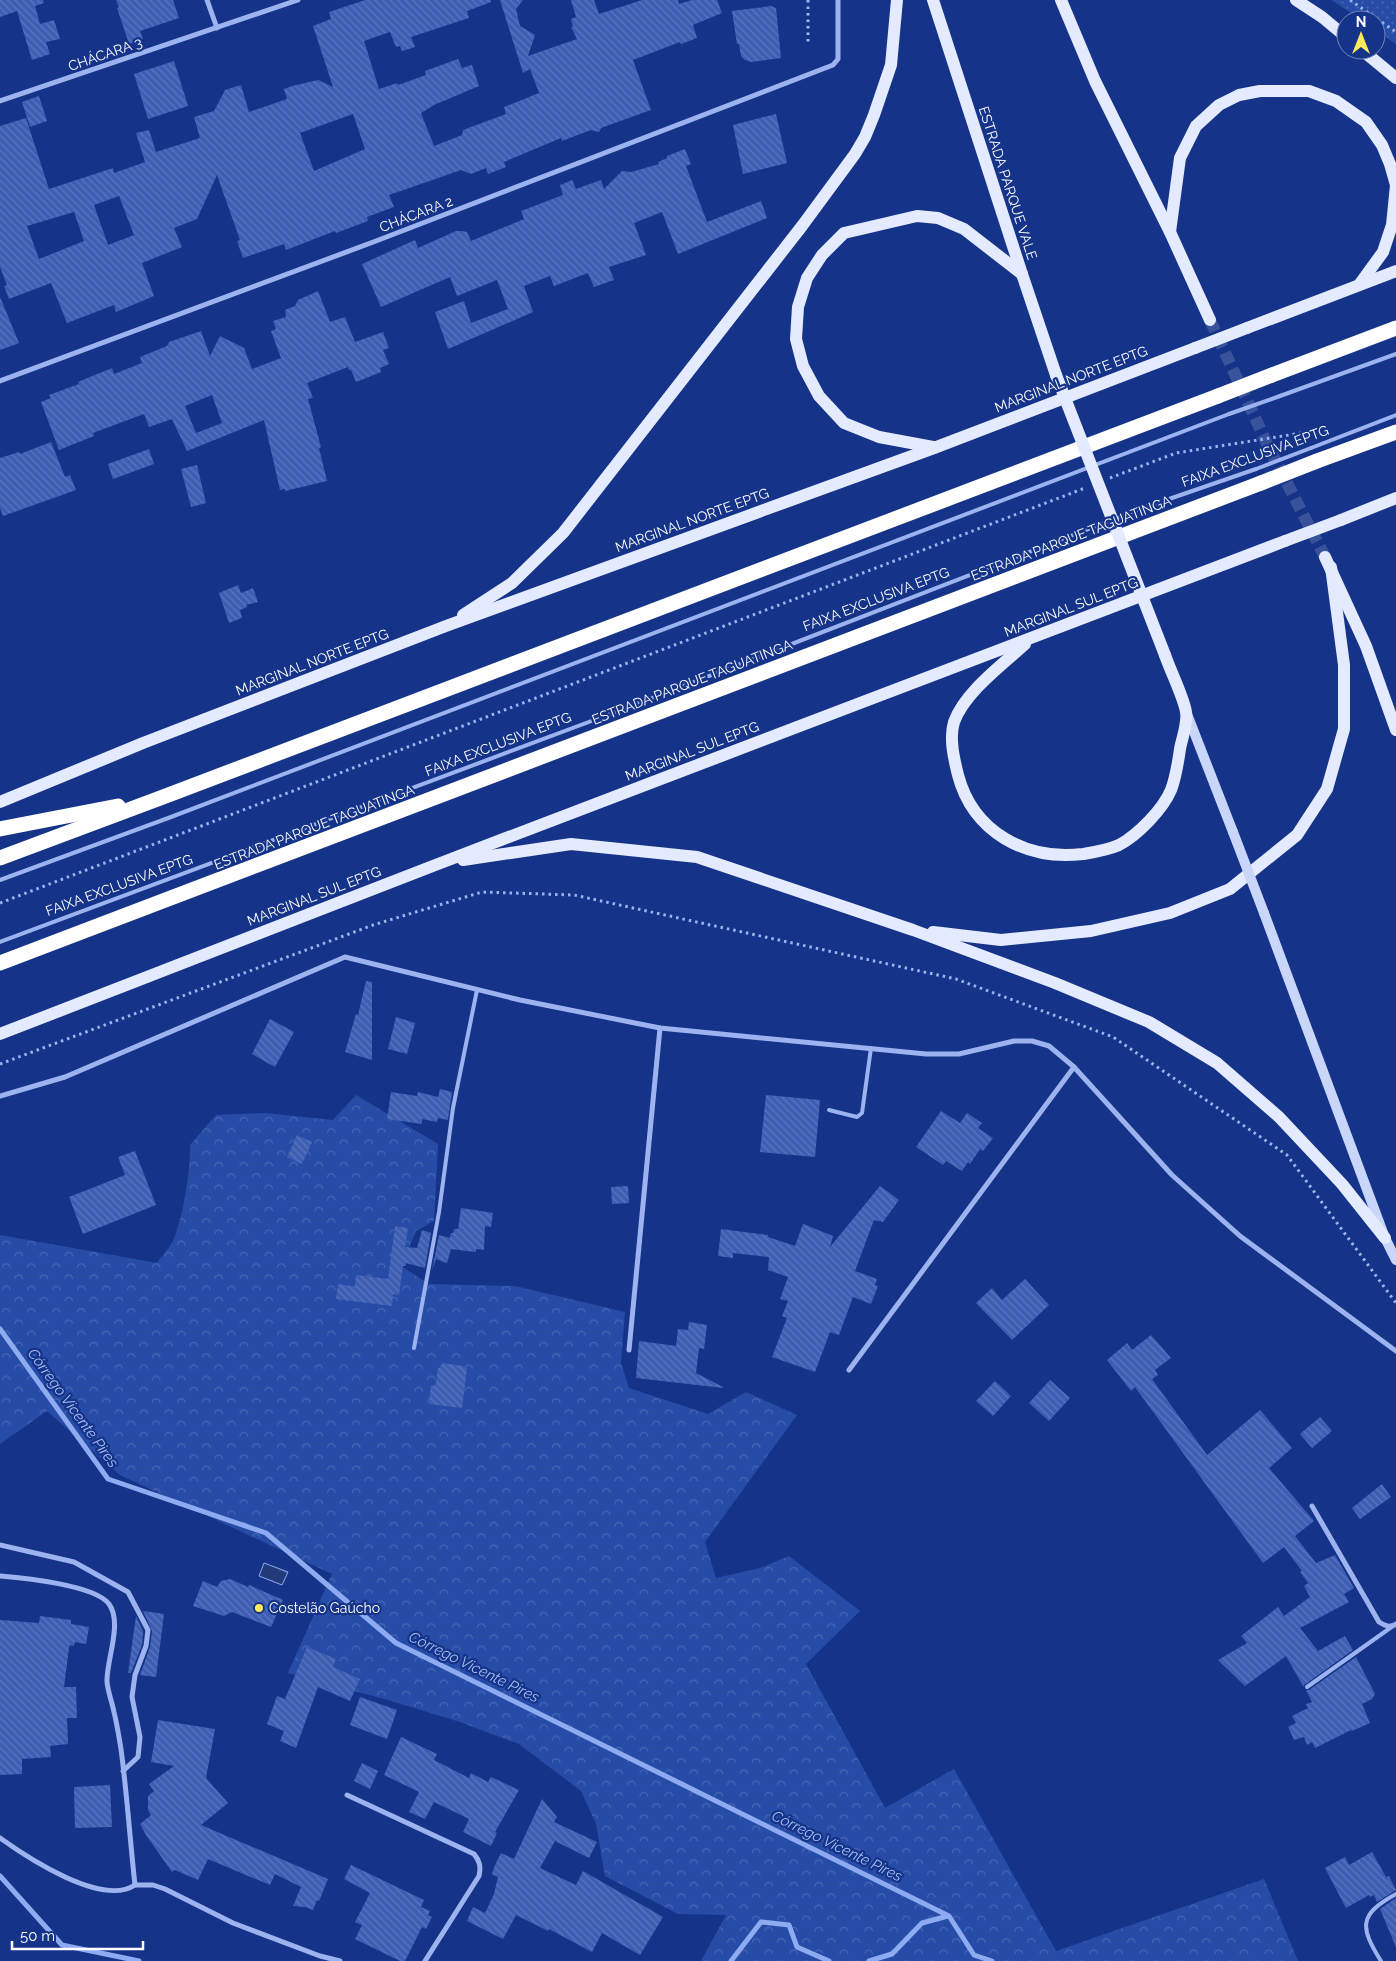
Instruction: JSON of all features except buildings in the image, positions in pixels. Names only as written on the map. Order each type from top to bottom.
[{"type":"highway","points":[[0,858],[163,798],[1396,328]]},
{"type":"highway","name":"ESTRADA PARQUE TAGUATINGA","points":[[0,964],[1314,454],[1396,432]]},
{"type":"highway","points":[[0,829],[163,798]]},
{"type":"main road","points":[[446,626],[512,583],[564,533],[796,234],[855,154],[865,137],[874,115],[891,65],[896,0]]},
{"type":"main road","name":"ESTRADA PARQUE VALE","points":[[933,0],[1056,375],[1186,713]]},
{"type":"main road","points":[[1061,0],[1095,81],[1170,232],[1210,320]]},
{"type":"main road","points":[[1296,0],[1336,28]]},
{"type":"main road","points":[[1374,60],[1396,78]]},
{"type":"main road","points":[[1170,232],[1180,158],[1196,126],[1219,106],[1239,95],[1260,91],[1309,91],[1336,101],[1366,122],[1382,145],[1396,185],[1392,225],[1382,252],[1359,285]]},
{"type":"main road","points":[[934,448],[879,437],[844,423],[819,396],[803,366],[796,339],[798,307],[807,278],[822,256],[844,233],[916,216],[938,218],[964,228],[1022,274]]},
{"type":"main road","name":"MARGINAL NORTE EPTG","points":[[0,802],[152,740],[446,626],[934,448],[1396,271]]},
{"type":"main road","name":"MARGINAL SUL EPTG","points":[[0,1034],[438,864],[1396,498]]},
{"type":"main road","points":[[913,930],[1000,940],[1091,931],[1170,913],[1230,889],[1297,835],[1328,789],[1344,729],[1344,665],[1328,562],[1366,646],[1396,730]]},
{"type":"main road","points":[[1030,639],[964,703],[954,724],[952,739],[955,766],[962,791],[976,814],[1000,837],[1034,851],[1066,856],[1099,852],[1120,844],[1140,829],[1162,805],[1170,790],[1178,767],[1186,713]]},
{"type":"main road","points":[[1186,713],[1264,913],[1385,1238],[1396,1260]]},
{"type":"main road","points":[[438,864],[571,844],[697,858],[913,930],[1055,983],[1149,1022],[1217,1064],[1279,1117],[1342,1184],[1385,1238]]},
{"type":"street","points":[[207,0],[217,28]]},
{"type":"street","name":"CHÁCARA 3","points":[[0,101],[298,0]]},
{"type":"street","name":"CHÁCARA 2","points":[[0,381],[376,241],[832,66],[838,61],[838,0]]},
{"type":"street","points":[[0,1096],[65,1076],[345,957],[520,1000],[660,1028],[926,1054],[959,1054],[1014,1041],[1032,1042],[1049,1046],[1074,1067],[1172,1175],[1240,1236],[1396,1351]]},
{"type":"street","points":[[629,1350],[660,1028]]},
{"type":"street","points":[[849,1370],[1074,1067]]},
{"type":"street","points":[[1312,1506],[1379,1622],[1385,1626],[1394,1625]]},
{"type":"street","points":[[0,1545],[74,1562],[128,1592],[148,1630],[146,1646],[134,1675],[132,1697],[140,1737],[138,1757],[123,1770]]},
{"type":"street","points":[[0,1576],[25,1578],[93,1592],[109,1605],[113,1618],[112,1647],[107,1672],[107,1684],[115,1713],[123,1770],[134,1885]]},
{"type":"street","points":[[347,1795],[474,1854],[478,1859],[480,1866],[479,1876],[425,1961]]},
{"type":"street","points":[[0,1838],[56,1874],[78,1883],[114,1891],[126,1891],[134,1885],[152,1885],[233,1923],[320,1956],[340,1961]]},
{"type":"lane","points":[[0,880],[171,817],[1229,414],[1396,354]]},
{"type":"lane","name":"FAIXA EXCLUSIVA EPTG","points":[[1314,454],[1396,415]]},
{"type":"lane","name":"FAIXA EXCLUSIVA EPTG","points":[[0,942],[611,713],[1143,508],[1258,476]]},
{"type":"lane","points":[[414,1348],[439,1212],[453,1108],[477,990]]},
{"type":"lane","points":[[829,1110],[857,1117],[862,1112],[871,1048]]},
{"type":"lane","points":[[1307,1687],[1394,1625]]},
{"type":"lane","points":[[1381,1961],[1368,1939],[1366,1924],[1371,1911],[1396,1894]]},
{"type":"path","points":[[808,0],[808,44]]},
{"type":"path","points":[[1350,0],[1396,32]]},
{"type":"path","points":[[1102,482],[1176,453],[1328,429]]},
{"type":"path","points":[[0,903],[1092,485]]},
{"type":"path","points":[[0,1064],[373,925],[482,892],[574,895],[956,979],[1113,1037],[1287,1156],[1396,1303]]},
{"type":"green space","points":[[1332,0],[1396,0],[1396,44],[1386,37],[1386,10],[1346,10]]},
{"type":"green space","points":[[356,1095],[438,1144],[434,1221],[416,1231],[401,1266],[429,1284],[515,1286],[625,1312],[621,1363],[629,1388],[708,1414],[746,1392],[797,1415],[705,1542],[716,1578],[760,1568],[789,1556],[860,1611],[806,1664],[885,1808],[954,1769],[1056,1951],[1264,1879],[1298,1961],[701,1961],[726,1915],[678,1914],[605,1876],[596,1824],[581,1791],[519,1744],[460,1722],[288,1673],[332,1574],[120,1475],[47,1411],[0,1444],[0,1235],[157,1263],[173,1241],[180,1219],[188,1181],[190,1145],[216,1115],[265,1113],[333,1120]]},
{"type":"water","points":[[264,1563],[288,1572],[282,1585],[259,1576]]},
{"type":"waterway","name":"Córrego Vicente Pires","points":[[0,1329],[108,1479],[266,1533],[396,1643],[949,1916],[974,1955],[992,1961]]},
{"type":"waterway","points":[[0,1876],[62,1945],[139,1961]]},
{"type":"waterway","points":[[869,1961],[892,1954],[922,1923],[948,1916]]},
{"type":"waterway","points":[[731,1961],[761,1922],[789,1925],[797,1947],[829,1961]]},
{"type":"tunnel","points":[[1210,320],[1269,448],[1325,557]]},
{"type":"place","name":"Costelão Gaúcho","points":[[259,1608]]}]
